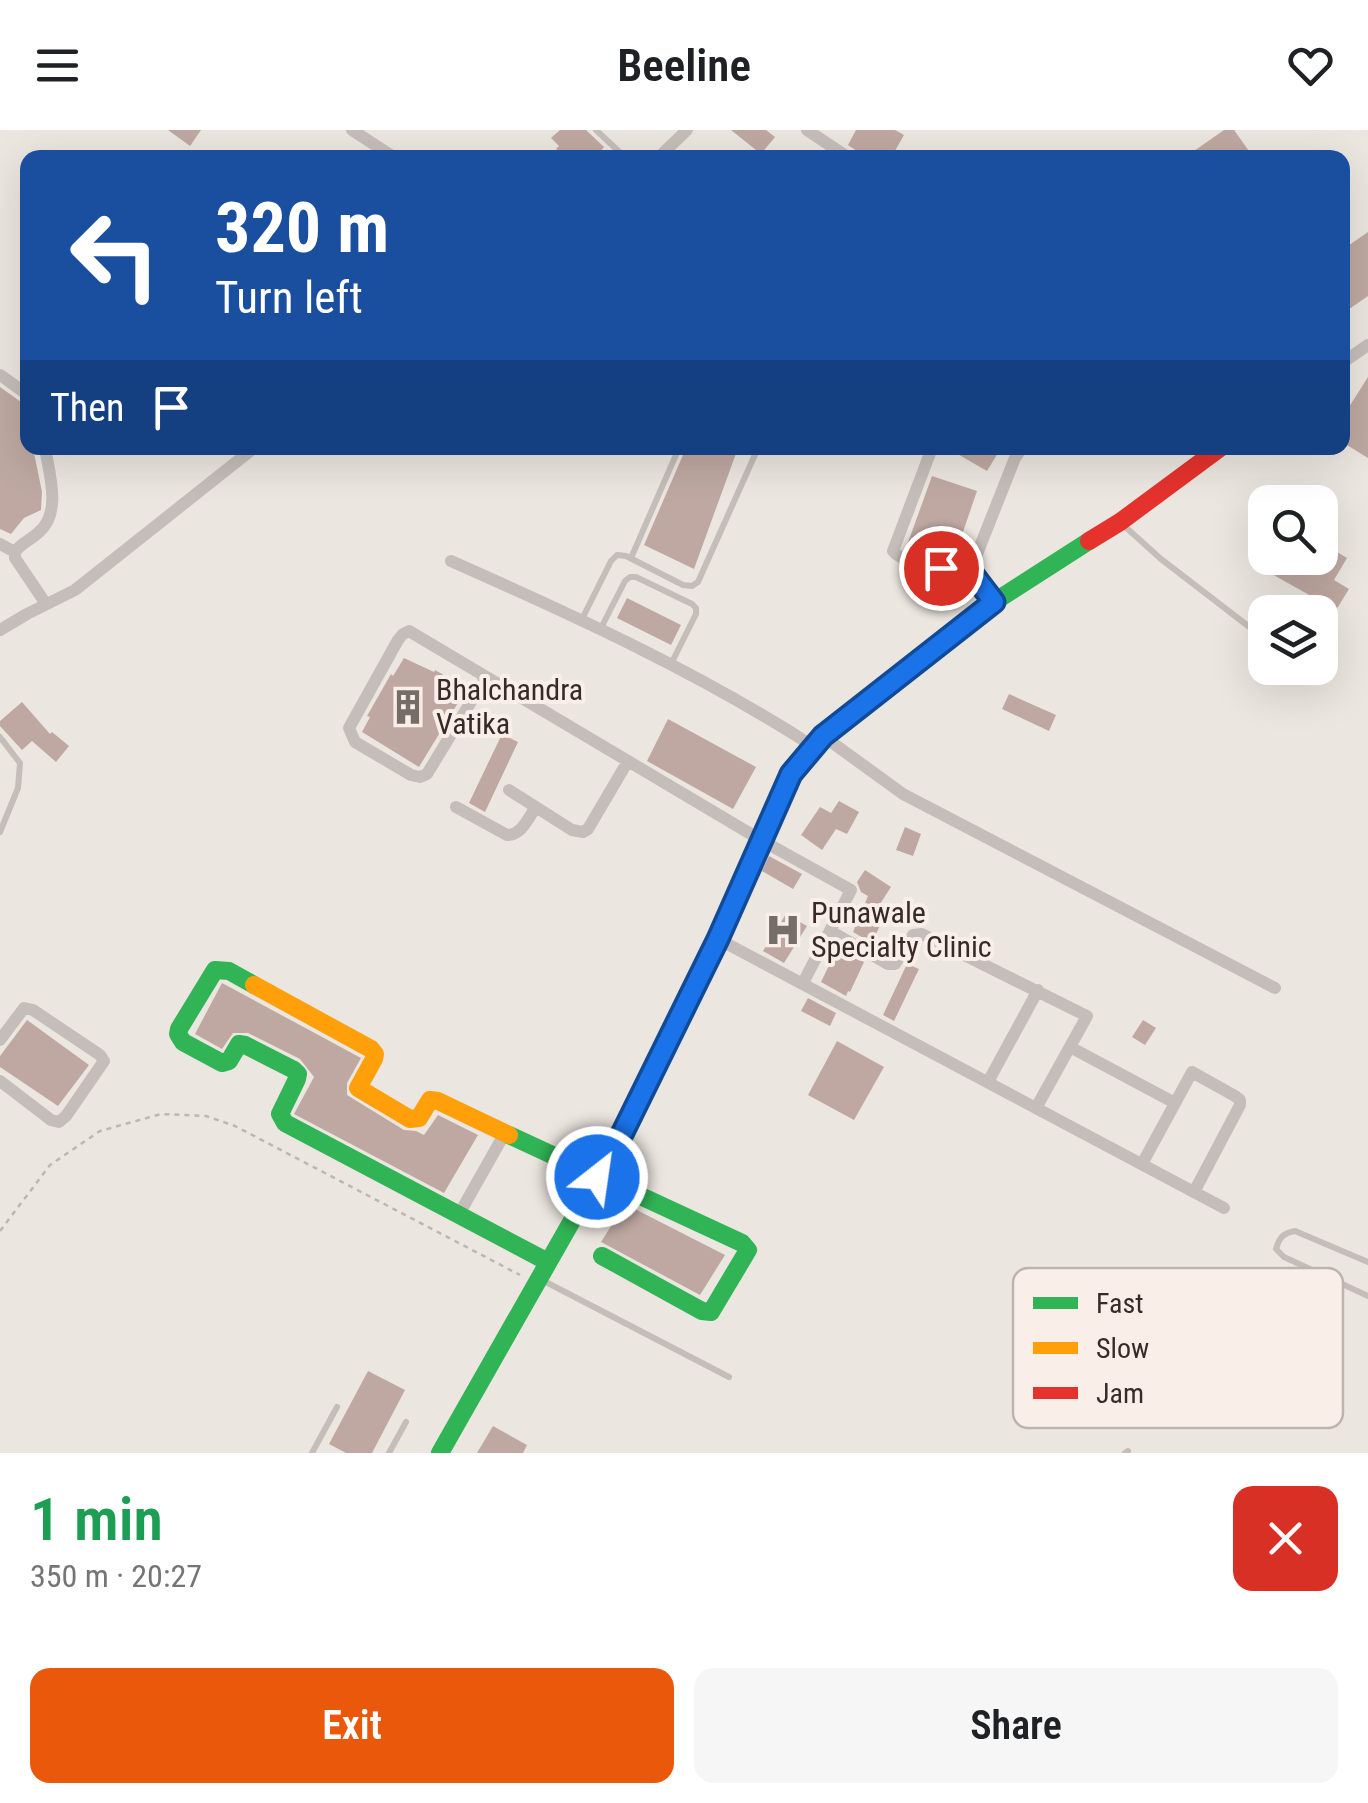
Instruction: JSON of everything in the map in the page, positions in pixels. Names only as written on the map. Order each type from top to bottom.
[{"type":"street","points":[[352,130],[383,150]]},
{"type":"street","points":[[666,150],[686,130]]},
{"type":"street","points":[[807,130],[837,150]]},
{"type":"street","points":[[14,552],[47,524],[52,499],[46,455]]},
{"type":"street","points":[[0,630],[75,590],[245,455]]},
{"type":"street","points":[[929,455],[893,551],[899,558],[956,570],[968,568],[975,560],[1018,455]]},
{"type":"street","points":[[440,1453],[623,1132],[718,939],[791,774],[818,742],[994,602],[1120,522],[1209,455]]},
{"type":"street","points":[[0,544],[14,552],[46,604]]},
{"type":"street","points":[[451,561],[582,619],[818,742],[903,794],[1275,988]]},
{"type":"street","points":[[968,568],[994,602]]},
{"type":"street","points":[[486,677],[427,774],[420,777],[355,742],[350,734],[349,728],[403,634],[409,631],[851,890],[803,984]]},
{"type":"street","points":[[509,790],[572,830],[582,832],[588,829],[628,761]]},
{"type":"street","points":[[456,807],[507,835],[514,835],[536,807]]},
{"type":"street","points":[[830,931],[888,964],[895,964],[913,935],[922,934],[1087,1016],[1036,1108]]},
{"type":"street","points":[[718,939],[1224,1208]]},
{"type":"street","points":[[541,1275],[458,1216],[285,1124],[280,1114],[297,1079],[294,1070],[240,1044],[229,1060],[222,1063],[183,1042],[179,1030],[215,970],[229,971],[371,1049],[374,1060],[359,1086],[361,1090],[410,1119],[419,1118],[434,1100],[742,1243],[748,1250],[711,1312],[702,1311],[602,1256]]},
{"type":"street","points":[[988,1082],[1038,990]]},
{"type":"street","points":[[0,1040],[24,1008],[33,1010],[104,1061],[59,1122],[0,1081]]},
{"type":"street","points":[[1070,1046],[1175,1104]]},
{"type":"street","points":[[1142,1164],[1192,1072],[1240,1100],[1194,1192]]},
{"type":"street","points":[[458,1216],[505,1133]]},
{"type":"lane","points":[[596,130],[617,150]]},
{"type":"lane","points":[[631,558],[677,455]]},
{"type":"lane","points":[[582,619],[617,555],[684,585],[698,582],[755,455]]},
{"type":"lane","points":[[1120,522],[1160,559],[1248,625]]},
{"type":"lane","points":[[600,629],[630,577],[692,604],[696,614],[670,665]]},
{"type":"lane","points":[[0,737],[20,763],[18,788],[0,832]]},
{"type":"lane","points":[[1308,1268],[1276,1249],[1285,1234],[1295,1231],[1368,1262]]},
{"type":"lane","points":[[541,1275],[729,1377]]},
{"type":"lane","points":[[1343,1284],[1368,1296]]},
{"type":"lane","points":[[312,1453],[337,1408]]},
{"type":"lane","points":[[389,1453],[406,1422]]},
{"type":"path","points":[[0,1230],[50,1165],[100,1131],[161,1114],[206,1116],[235,1126],[541,1275]]},
{"type":"building","points":[[168,130],[201,130],[190,146]]},
{"type":"building","points":[[560,130],[586,130],[604,147],[557,150],[559,146],[551,138]]},
{"type":"building","points":[[731,130],[766,130],[775,137],[764,150],[756,150]]},
{"type":"building","points":[[856,130],[895,130],[904,135],[896,150],[855,150],[848,145]]},
{"type":"building","points":[[1224,130],[1234,130],[1248,150],[1195,150]]},
{"type":"building","points":[[1368,232],[1368,296],[1350,308],[1350,244]]},
{"type":"building","points":[[1368,377],[1368,458],[1350,447],[1350,405]]},
{"type":"building","points":[[0,387],[20,401],[20,455],[34,455],[42,492],[41,510],[24,518],[11,534],[0,529]]},
{"type":"building","points":[[683,455],[735,455],[694,569],[644,545]]},
{"type":"building","points":[[959,455],[997,455],[987,471]]},
{"type":"building","points":[[932,476],[977,491],[954,558],[906,548]]},
{"type":"building","points":[[1338,553],[1347,558],[1338,573]]},
{"type":"building","points":[[1273,575],[1337,575],[1334,580],[1349,589],[1338,607],[1338,595],[1309,595]]},
{"type":"building","points":[[627,598],[681,625],[671,645],[617,618]]},
{"type":"building","name":"Bhalchandra Vatika","points":[[404,658],[467,688],[419,767],[362,732],[370,717],[367,716]]},
{"type":"building","points":[[1009,694],[1056,715],[1049,731],[1002,709]]},
{"type":"building","points":[[22,702],[50,734],[69,746],[56,762],[32,741],[22,750],[0,726],[0,721]]},
{"type":"building","points":[[668,719],[756,767],[733,809],[647,761]]},
{"type":"building","points":[[502,734],[518,742],[485,812],[469,803]]},
{"type":"building","points":[[839,801],[859,812],[847,834],[836,829],[822,850],[801,835],[820,807],[831,813]]},
{"type":"building","points":[[905,827],[921,834],[913,856],[896,850]]},
{"type":"building","points":[[769,856],[802,874],[793,889],[762,871]]},
{"type":"building","points":[[865,870],[891,887],[871,918],[881,923],[872,943],[853,932],[868,896],[861,892],[857,882]]},
{"type":"building","points":[[786,914],[807,926],[784,963],[763,951]]},
{"type":"building","points":[[836,951],[864,962],[846,996],[821,982]]},
{"type":"building","points":[[907,964],[919,969],[894,1021],[883,1015]]},
{"type":"building","points":[[222,983],[361,1058],[347,1083],[347,1095],[404,1130],[424,1135],[438,1115],[478,1135],[444,1193],[294,1114],[314,1077],[300,1059],[248,1033],[233,1033],[222,1049],[195,1034]]},
{"type":"building","points":[[808,998],[836,1013],[830,1026],[801,1011]]},
{"type":"building","points":[[27,1020],[89,1065],[58,1106],[0,1067],[0,1056]]},
{"type":"building","points":[[1143,1020],[1156,1028],[1145,1045],[1132,1037]]},
{"type":"building","points":[[837,1041],[884,1067],[854,1120],[808,1095]]},
{"type":"building","points":[[625,1204],[725,1255],[700,1295],[601,1242]]},
{"type":"building","points":[[368,1371],[405,1390],[372,1453],[346,1453],[329,1444]]},
{"type":"building","points":[[493,1426],[527,1445],[523,1453],[477,1453]]},
{"type":"traffic: fast","points":[[440,1453],[623,1131],[718,939],[791,774],[823,736],[994,602],[1089,541]]},
{"type":"traffic: fast","points":[[254,985],[229,971],[215,970],[179,1029],[183,1042],[222,1063],[229,1061],[239,1044],[245,1045],[294,1070],[297,1079],[280,1114],[285,1123],[548,1262]]},
{"type":"traffic: fast","points":[[509,1135],[742,1243],[748,1250],[711,1312],[702,1311],[602,1256]]},
{"type":"traffic: slow","points":[[254,985],[371,1049],[374,1059],[358,1088],[410,1119],[419,1118],[430,1100],[438,1101],[509,1135]]},
{"type":"traffic: jam","points":[[1089,541],[1211,455]]},
{"type":"place","name":"Bhalchandra Vatika","points":[[408,707]]},
{"type":"place","name":"Punawale Specialty Clinic","points":[[783,930]]},
{"type":"route","points":[[597,1177],[718,939],[791,774],[823,736],[994,602],[968,568],[941,568]]}]
